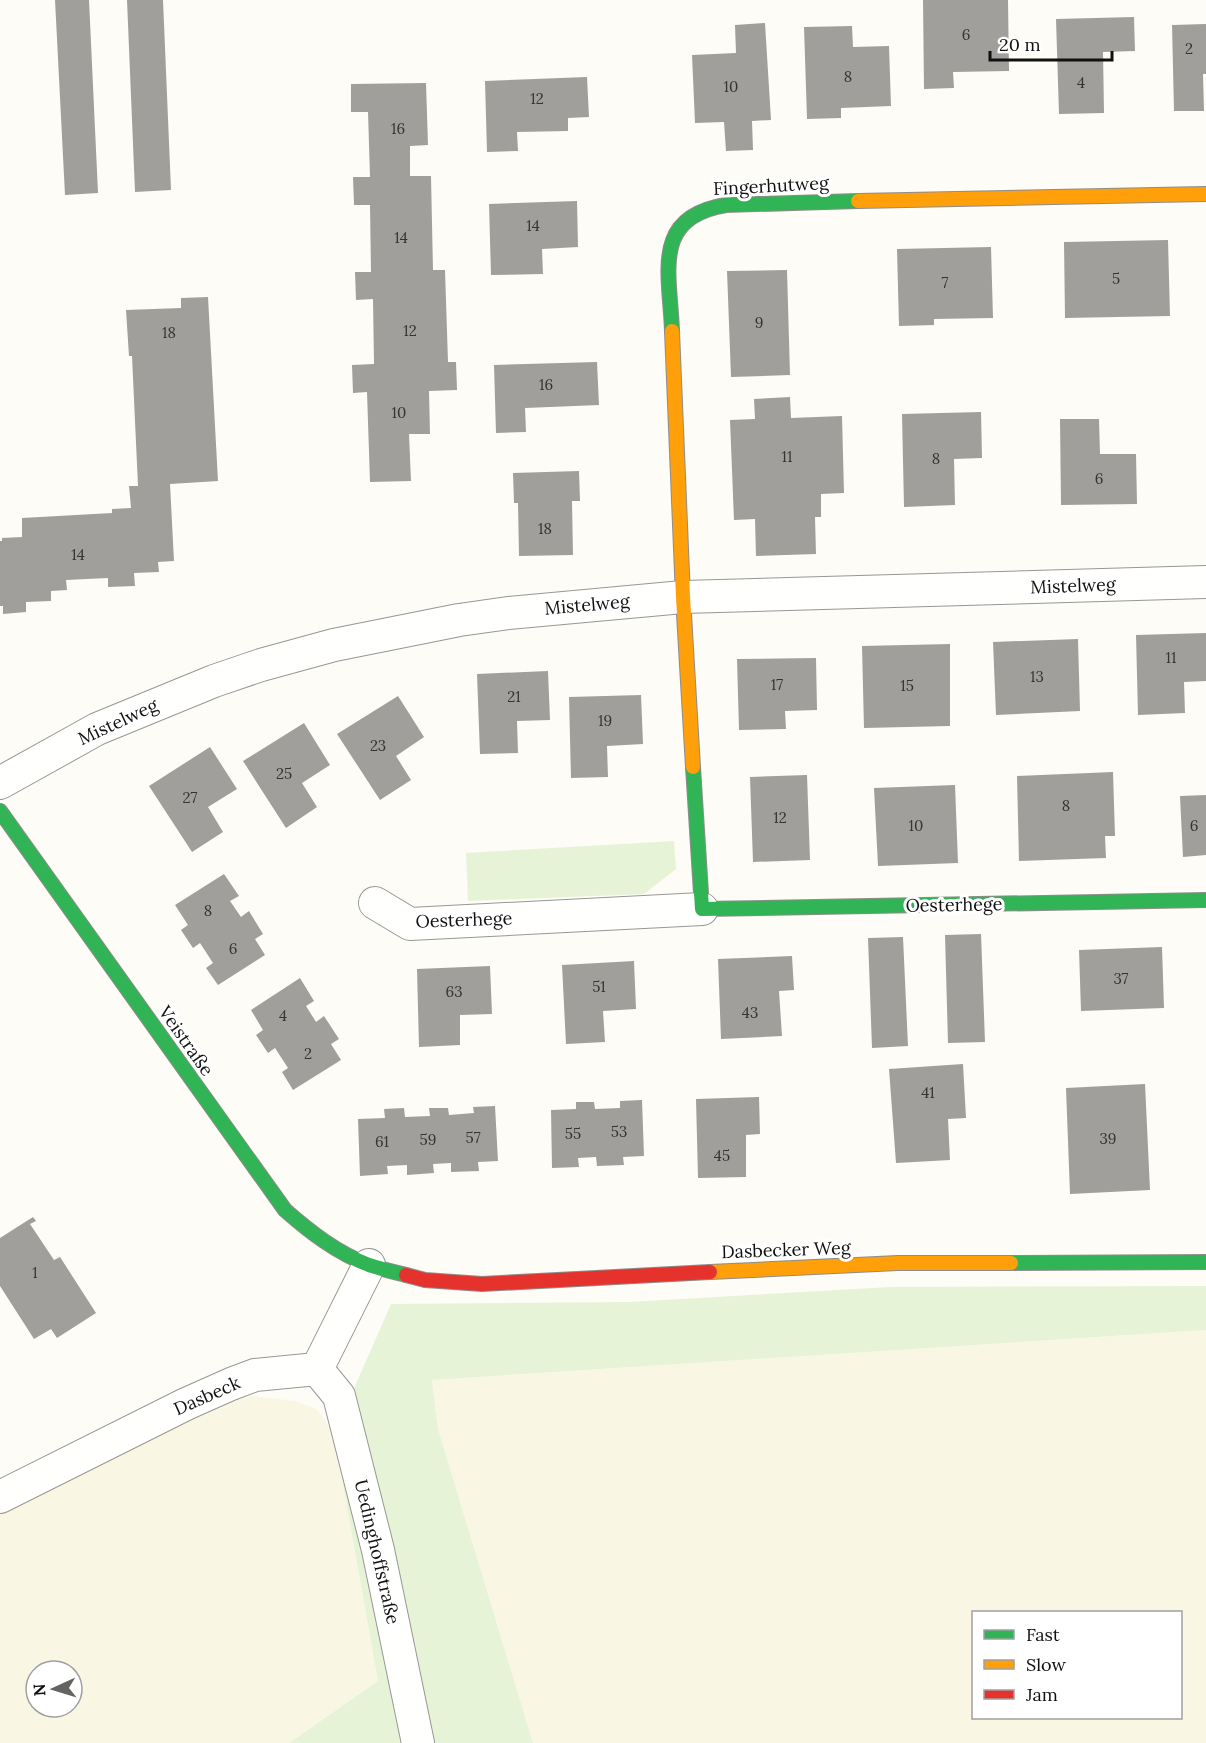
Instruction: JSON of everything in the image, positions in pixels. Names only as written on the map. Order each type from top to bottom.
[{"type":"street","name":"Fingerhutweg","points":[[683,597],[669,260],[673,237],[688,218],[705,208],[748,202],[1206,194]]},
{"type":"street","name":"Mistelweg","points":[[0,783],[97,729],[159,702],[261,665],[334,645],[508,612],[683,597],[1206,582]]},
{"type":"street","points":[[683,597],[702,909]]},
{"type":"street","name":"Veistraße","points":[[0,811],[285,1210],[312,1233],[369,1265]]},
{"type":"street","name":"Oesterhege","points":[[375,903],[410,924],[702,909],[1206,900]]},
{"type":"street","name":"Dasbecker Weg","points":[[369,1265],[425,1280],[482,1284],[898,1263],[1206,1262]]},
{"type":"street","points":[[317,1369],[369,1265]]},
{"type":"street","name":"Dasbeck","points":[[0,1497],[186,1404],[231,1384],[255,1375],[317,1369]]},
{"type":"street","name":"Uedinghoffstraße","points":[[317,1369],[339,1396],[378,1551],[418,1743]]},
{"type":"shaded area","points":[[1206,1330],[1206,1743],[533,1743],[438,1429],[432,1380]]},
{"type":"shaded area","points":[[252,1396],[296,1401],[318,1410],[334,1434],[378,1681],[289,1743],[0,1743],[0,1509],[214,1406]]},
{"type":"green space","points":[[674,841],[676,869],[644,894],[468,901],[466,853]]},
{"type":"green space","points":[[1206,1286],[1206,1330],[432,1380],[438,1429],[533,1743],[289,1743],[378,1681],[334,1434],[391,1304],[628,1302],[891,1287]]},
{"type":"building","points":[[55,0],[89,0],[98,193],[65,195]]},
{"type":"building","points":[[127,0],[163,0],[171,190],[135,192]]},
{"type":"building","points":[[923,0],[1008,0],[1009,71],[953,72],[954,88],[924,89]]},
{"type":"building","points":[[1134,17],[1135,51],[1103,52],[1104,113],[1059,114],[1056,19]]},
{"type":"building","points":[[765,23],[771,120],[752,121],[753,150],[726,151],[724,122],[695,123],[692,55],[736,53],[735,25]]},
{"type":"building","points":[[1206,24],[1206,74],[1203,74],[1204,111],[1174,111],[1172,25]]},
{"type":"building","points":[[852,26],[853,47],[889,46],[891,106],[841,108],[841,118],[807,119],[804,27]]},
{"type":"building","points":[[587,77],[589,117],[568,118],[568,131],[517,132],[518,151],[487,152],[485,81]]},
{"type":"building","points":[[426,83],[428,145],[410,146],[410,176],[431,176],[433,270],[445,270],[448,362],[456,362],[457,390],[429,391],[430,434],[409,434],[411,481],[370,482],[367,392],[353,393],[352,365],[374,364],[373,299],[356,300],[355,272],[371,272],[370,205],[354,205],[353,177],[370,177],[368,112],[351,112],[351,84]]},
{"type":"building","points":[[577,201],[578,247],[542,249],[543,274],[491,275],[489,204]]},
{"type":"building","points":[[1168,240],[1170,316],[1065,318],[1064,242]]},
{"type":"building","points":[[991,247],[993,318],[934,319],[934,325],[899,326],[897,249]]},
{"type":"building","points":[[787,270],[790,375],[731,377],[727,271]]},
{"type":"building","points":[[208,297],[218,481],[170,484],[174,561],[158,562],[159,572],[134,573],[135,586],[108,587],[108,578],[66,580],[67,590],[51,591],[51,601],[26,602],[26,612],[3,614],[3,606],[0,606],[0,541],[2,538],[22,537],[22,518],[112,513],[112,509],[131,508],[129,486],[138,486],[132,356],[129,356],[126,310],[181,308],[181,298]]},
{"type":"building","points":[[597,362],[599,405],[525,408],[526,432],[496,433],[494,365]]},
{"type":"building","points":[[790,397],[791,418],[842,416],[844,493],[821,494],[821,517],[815,517],[816,554],[756,556],[755,519],[734,520],[730,420],[755,419],[754,399]]},
{"type":"building","points":[[981,412],[982,458],[954,459],[955,505],[904,507],[902,414]]},
{"type":"building","points":[[1060,419],[1099,419],[1100,454],[1136,454],[1137,504],[1061,505]]},
{"type":"building","points":[[579,471],[580,501],[572,501],[573,555],[519,556],[518,503],[514,503],[513,473]]},
{"type":"building","points":[[1206,633],[1206,681],[1184,682],[1185,713],[1138,715],[1136,635]]},
{"type":"building","points":[[1078,639],[1080,711],[996,715],[993,642]]},
{"type":"building","points":[[950,644],[950,726],[864,728],[862,646]]},
{"type":"building","points":[[816,658],[817,710],[785,711],[786,729],[739,730],[737,659]]},
{"type":"building","points":[[548,671],[550,720],[517,721],[518,753],[480,754],[477,674]]},
{"type":"building","points":[[641,695],[643,744],[607,746],[608,777],[571,778],[569,697]]},
{"type":"building","points":[[398,696],[424,737],[396,756],[411,780],[380,800],[337,734]]},
{"type":"building","points":[[304,723],[330,765],[302,783],[317,807],[286,828],[243,761]]},
{"type":"building","points":[[210,747],[237,789],[208,807],[223,832],[192,852],[149,786]]},
{"type":"building","points":[[1113,772],[1115,836],[1105,836],[1106,858],[1019,861],[1017,776]]},
{"type":"building","points":[[807,775],[810,860],[753,862],[750,777]]},
{"type":"building","points":[[955,785],[958,863],[878,866],[874,788]]},
{"type":"building","points":[[1206,795],[1206,855],[1183,857],[1180,796]]},
{"type":"building","points":[[224,874],[239,896],[230,901],[241,917],[249,911],[263,934],[255,939],[265,955],[218,985],[206,968],[213,963],[200,943],[193,948],[181,930],[188,925],[175,905]]},
{"type":"building","points":[[981,934],[985,1042],[948,1043],[945,935]]},
{"type":"building","points":[[903,937],[908,1046],[872,1048],[868,938]]},
{"type":"building","points":[[1162,947],[1164,1008],[1081,1011],[1079,950]]},
{"type":"building","points":[[792,956],[794,990],[779,991],[782,1036],[721,1039],[718,959]]},
{"type":"building","points":[[634,961],[636,1009],[603,1011],[605,1042],[566,1044],[562,965]]},
{"type":"building","points":[[490,966],[492,1014],[460,1015],[460,1045],[419,1047],[417,969]]},
{"type":"building","points":[[300,978],[314,1001],[306,1006],[316,1022],[324,1016],[339,1039],[331,1044],[341,1060],[293,1090],[282,1072],[288,1068],[275,1048],[268,1053],[256,1035],[263,1030],[251,1010]]},
{"type":"building","points":[[963,1064],[966,1118],[948,1119],[950,1160],[896,1163],[889,1069]]},
{"type":"building","points":[[1145,1084],[1150,1190],[1070,1194],[1066,1088]]},
{"type":"building","points":[[759,1097],[760,1134],[746,1135],[746,1177],[698,1178],[696,1099]]},
{"type":"building","points":[[642,1100],[644,1156],[623,1157],[624,1165],[597,1166],[596,1157],[578,1158],[579,1167],[552,1168],[551,1110],[576,1109],[576,1102],[594,1102],[595,1109],[620,1108],[620,1101]]},
{"type":"building","points":[[495,1106],[498,1161],[478,1162],[479,1171],[451,1172],[451,1163],[433,1164],[434,1173],[407,1175],[407,1165],[387,1166],[388,1174],[360,1176],[358,1119],[385,1118],[384,1109],[404,1108],[405,1117],[430,1116],[429,1108],[448,1108],[449,1115],[474,1113],[473,1107]]},
{"type":"building","points":[[33,1217],[36,1221],[30,1224],[54,1260],[60,1257],[96,1313],[57,1338],[51,1329],[34,1339],[0,1286],[0,1238]]},
{"type":"traffic: fast","points":[[672,331],[668,269],[670,251],[675,235],[686,222],[702,211],[726,205],[858,201]]},
{"type":"traffic: fast","points":[[693,767],[702,909],[1206,900]]},
{"type":"traffic: fast","points":[[0,811],[285,1210],[314,1234],[346,1254],[369,1265],[406,1275]]},
{"type":"traffic: fast","points":[[1011,1263],[1206,1262]]},
{"type":"traffic: slow","points":[[858,201],[1206,194]]},
{"type":"traffic: slow","points":[[672,331],[683,597],[693,767]]},
{"type":"traffic: slow","points":[[710,1272],[898,1263],[1011,1263]]},
{"type":"traffic: jam","points":[[406,1275],[425,1280],[482,1284],[710,1272]]}]
